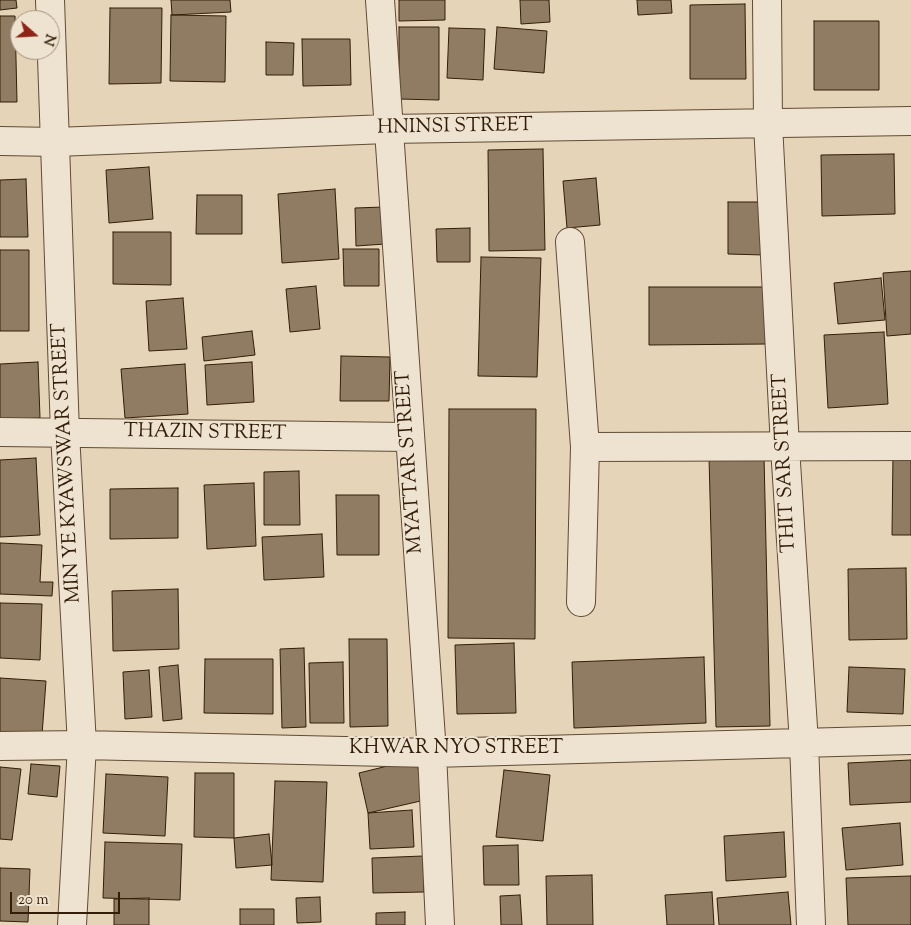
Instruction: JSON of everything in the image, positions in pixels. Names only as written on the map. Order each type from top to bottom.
[{"type":"street","name":"MIN YE KYAWSWAR STREET","points":[[50,0],[65,432],[82,745],[72,925]]},
{"type":"street","name":"MYATTAR STREET","points":[[380,0],[387,129],[432,753],[440,925]]},
{"type":"street","name":"THIT SAR STREET","points":[[767,0],[768,124],[785,446],[804,743],[811,925]]},
{"type":"street","name":"HNINSI STREET","points":[[0,141],[56,142],[387,129],[911,121]]},
{"type":"street","points":[[570,242],[585,447],[581,602]]},
{"type":"street","name":"THAZIN STREET","points":[[0,432],[409,437]]},
{"type":"street","points":[[585,447],[911,446]]},
{"type":"street","name":"KHWAR NYO STREET","points":[[0,746],[82,745],[432,753],[911,740]]},
{"type":"building","points":[[0,0],[16,0],[17,8],[0,10]]},
{"type":"building","points":[[171,0],[230,0],[231,12],[172,15]]},
{"type":"building","points":[[399,0],[445,0],[445,20],[399,21]]},
{"type":"building","points":[[520,0],[549,0],[550,22],[521,24]]},
{"type":"building","points":[[637,0],[671,0],[672,13],[638,15]]},
{"type":"building","points":[[745,4],[746,79],[690,79],[690,5]]},
{"type":"building","points":[[110,8],[162,8],[161,83],[109,84]]},
{"type":"building","points":[[171,15],[226,16],[225,82],[170,81]]},
{"type":"building","points":[[0,16],[10,16],[10,60],[16,60],[17,102],[0,102]]},
{"type":"building","points":[[814,21],[879,21],[879,90],[814,90]]},
{"type":"building","points":[[399,27],[439,27],[439,100],[399,99]]},
{"type":"building","points":[[497,27],[547,31],[544,73],[494,69]]},
{"type":"building","points":[[449,28],[485,29],[483,80],[447,78]]},
{"type":"building","points":[[302,39],[350,39],[351,85],[303,86]]},
{"type":"building","points":[[266,42],[294,43],[293,75],[266,75]]},
{"type":"building","points":[[543,149],[545,250],[489,251],[488,150]]},
{"type":"building","points":[[894,154],[895,214],[822,216],[821,155]]},
{"type":"building","points":[[149,167],[153,219],[109,223],[106,170]]},
{"type":"building","points":[[596,178],[600,225],[567,228],[563,181]]},
{"type":"building","points":[[26,179],[28,237],[0,237],[0,180]]},
{"type":"building","points":[[335,189],[339,259],[282,263],[278,194]]},
{"type":"building","points":[[197,195],[242,195],[242,234],[196,234]]},
{"type":"building","points":[[728,202],[765,202],[764,255],[728,254]]},
{"type":"building","points":[[384,207],[385,244],[356,246],[355,208]]},
{"type":"building","points":[[470,228],[470,262],[437,262],[436,229]]},
{"type":"building","points":[[113,232],[171,232],[171,285],[113,284]]},
{"type":"building","points":[[343,249],[379,249],[379,286],[344,286]]},
{"type":"building","points":[[0,250],[29,250],[29,331],[0,331]]},
{"type":"building","points":[[481,257],[541,258],[537,377],[478,376]]},
{"type":"building","points":[[911,271],[911,334],[887,336],[883,273]]},
{"type":"building","points":[[881,278],[885,320],[838,324],[834,283]]},
{"type":"building","points":[[316,286],[320,329],[290,332],[286,289]]},
{"type":"building","points":[[649,287],[768,287],[767,344],[649,345]]},
{"type":"building","points":[[183,298],[187,349],[149,351],[146,301]]},
{"type":"building","points":[[252,331],[255,355],[204,361],[202,337]]},
{"type":"building","points":[[884,332],[888,404],[828,408],[824,335]]},
{"type":"building","points":[[341,356],[390,357],[389,401],[340,401]]},
{"type":"building","points":[[38,362],[40,418],[0,420],[0,364]]},
{"type":"building","points":[[252,362],[254,402],[207,405],[205,365]]},
{"type":"building","points":[[185,364],[188,414],[125,418],[121,369]]},
{"type":"building","points":[[449,409],[536,409],[535,639],[448,638]]},
{"type":"building","points":[[893,454],[911,455],[911,535],[892,535]]},
{"type":"building","points":[[764,455],[770,726],[716,727],[709,457]]},
{"type":"building","points":[[36,458],[40,535],[0,537],[0,460]]},
{"type":"building","points":[[299,471],[300,525],[264,525],[264,472]]},
{"type":"building","points":[[254,483],[256,546],[207,549],[204,485]]},
{"type":"building","points":[[178,488],[178,538],[110,539],[110,489]]},
{"type":"building","points":[[336,495],[379,495],[379,555],[337,555]]},
{"type":"building","points":[[322,534],[324,577],[264,580],[262,537]]},
{"type":"building","points":[[0,543],[42,545],[40,582],[53,582],[52,596],[0,594]]},
{"type":"building","points":[[906,568],[907,639],[849,640],[848,569]]},
{"type":"building","points":[[178,589],[179,649],[113,651],[112,591]]},
{"type":"building","points":[[0,603],[42,604],[40,660],[0,658]]},
{"type":"building","points":[[349,639],[387,639],[388,726],[350,727]]},
{"type":"building","points":[[514,643],[516,713],[457,714],[455,645]]},
{"type":"building","points":[[304,648],[306,727],[282,728],[280,649]]},
{"type":"building","points":[[704,657],[706,723],[574,728],[572,662]]},
{"type":"building","points":[[205,659],[273,659],[273,714],[204,713]]},
{"type":"building","points":[[343,662],[344,723],[310,723],[309,663]]},
{"type":"building","points":[[178,665],[182,719],[163,721],[159,667]]},
{"type":"building","points":[[849,667],[905,669],[903,714],[847,712]]},
{"type":"building","points":[[149,670],[152,717],[125,719],[123,672]]},
{"type":"building","points":[[0,678],[46,681],[42,735],[0,732]]},
{"type":"building","points":[[416,759],[425,800],[368,813],[359,773]]},
{"type":"building","points":[[911,760],[911,802],[850,805],[848,763]]},
{"type":"building","points":[[31,764],[60,766],[57,797],[28,794]]},
{"type":"building","points":[[0,767],[21,769],[12,840],[0,839]]},
{"type":"building","points":[[504,770],[550,775],[543,841],[496,837]]},
{"type":"building","points":[[195,773],[234,773],[234,838],[194,837]]},
{"type":"building","points":[[106,774],[168,777],[165,836],[103,833]]},
{"type":"building","points":[[275,781],[327,782],[323,882],[271,880]]},
{"type":"building","points":[[412,810],[414,847],[370,849],[368,813]]},
{"type":"building","points":[[900,823],[903,865],[846,870],[842,828]]},
{"type":"building","points":[[784,832],[786,877],[726,881],[724,836]]},
{"type":"building","points":[[269,834],[272,865],[236,868],[234,838]]},
{"type":"building","points":[[105,842],[182,844],[180,900],[103,898]]},
{"type":"building","points":[[518,845],[519,885],[484,885],[483,846]]},
{"type":"building","points":[[423,856],[424,892],[373,893],[372,858]]},
{"type":"building","points":[[0,868],[30,869],[28,922],[0,921]]},
{"type":"building","points":[[592,875],[593,925],[547,925],[546,876]]},
{"type":"building","points":[[911,876],[911,925],[848,925],[846,878]]},
{"type":"building","points":[[712,892],[714,925],[667,925],[665,895]]},
{"type":"building","points":[[788,892],[791,925],[719,925],[717,898]]},
{"type":"building","points":[[520,895],[522,925],[501,925],[500,896]]},
{"type":"building","points":[[320,897],[321,922],[297,923],[296,898]]},
{"type":"building","points":[[149,898],[149,925],[114,925],[114,899]]},
{"type":"building","points":[[240,909],[274,909],[274,925],[240,925]]},
{"type":"building","points":[[405,912],[405,925],[376,925],[376,913]]}]
